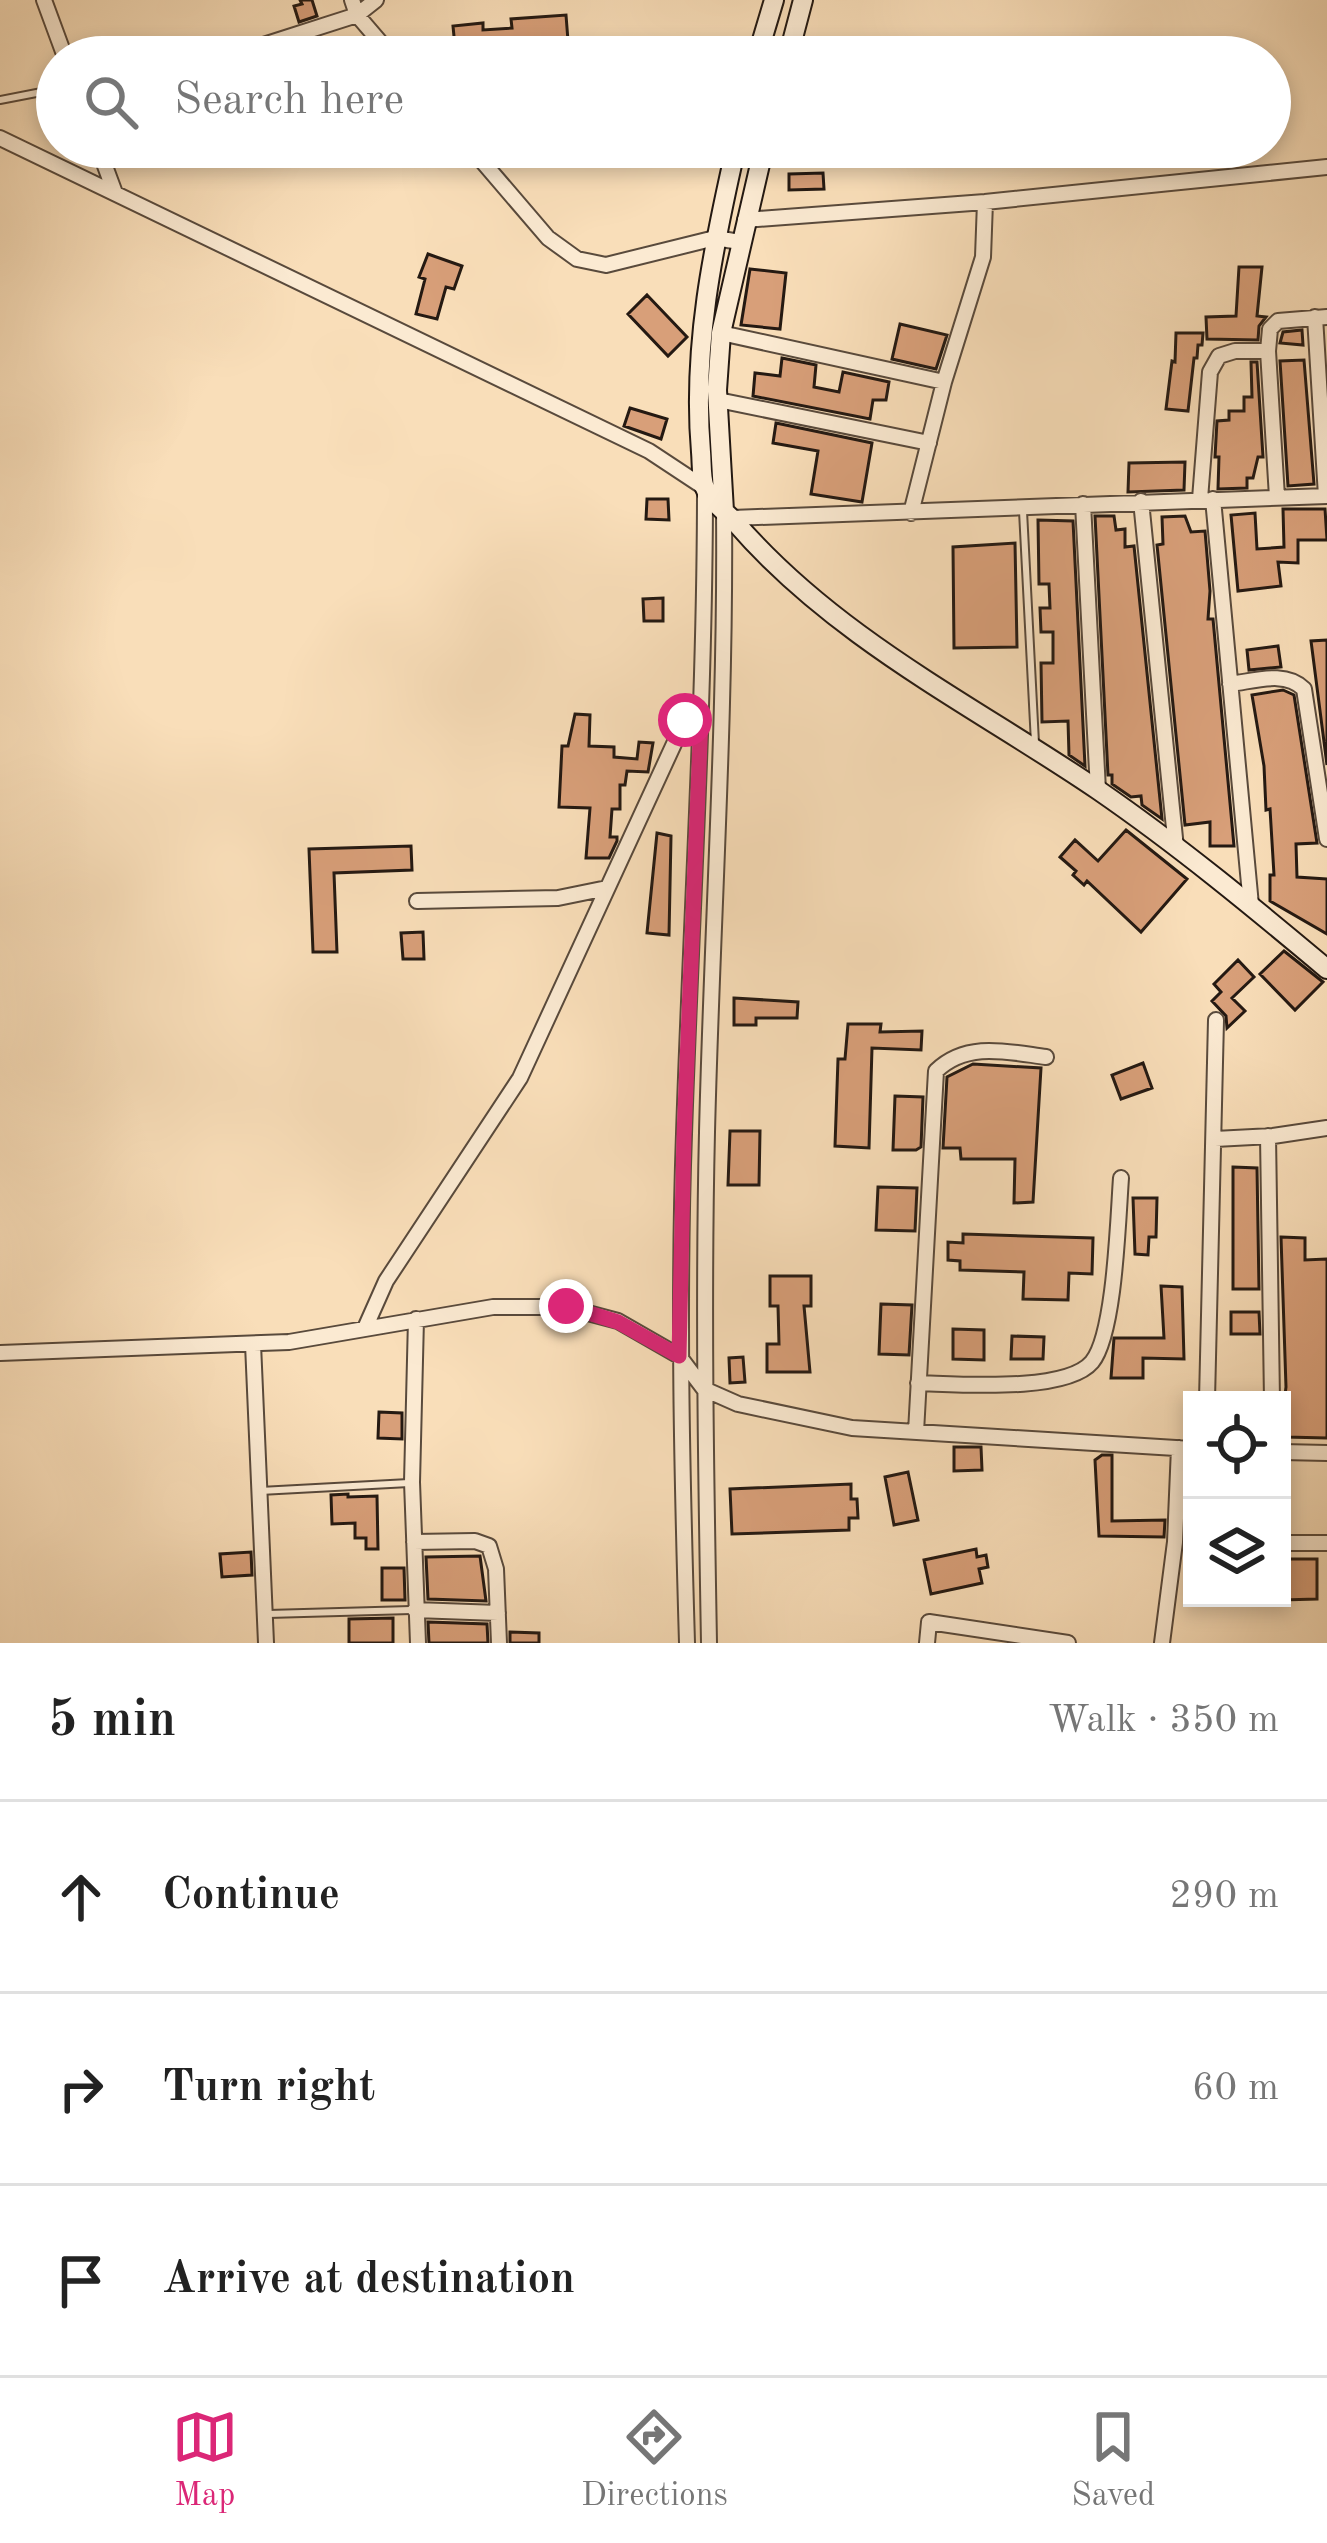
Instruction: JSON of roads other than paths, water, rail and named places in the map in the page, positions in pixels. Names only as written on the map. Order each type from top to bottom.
[{"type":"street","points":[[44,0],[57,36]]},
{"type":"street","points":[[280,36],[376,0]]},
{"type":"street","points":[[763,36],[774,0]]},
{"type":"street","points":[[794,36],[803,0]]},
{"type":"street","points":[[354,7],[377,36]]},
{"type":"street","points":[[0,138],[36,155]]},
{"type":"street","points":[[745,220],[986,202],[1327,166]]},
{"type":"street","points":[[63,168],[649,452],[705,488],[748,538],[822,608],[883,654],[1098,790],[1251,905],[1327,969]]},
{"type":"street","points":[[106,168],[115,193]]},
{"type":"street","points":[[488,168],[548,238],[578,259],[606,266],[715,238],[740,242]]},
{"type":"street","points":[[687,1643],[679,1356],[701,717],[705,488],[699,377],[715,238],[731,168]]},
{"type":"street","points":[[709,1643],[704,1389],[728,514],[718,400],[721,333],[759,168]]},
{"type":"street","points":[[911,513],[944,382],[983,257],[986,202]]},
{"type":"street","points":[[728,514],[911,513],[1327,496],[1321,316],[1278,320],[1270,329],[1277,497]]},
{"type":"street","points":[[721,333],[944,382]]},
{"type":"street","points":[[1251,905],[1207,499],[1212,365],[1225,353],[1268,351]]},
{"type":"street","points":[[718,400],[929,443]]},
{"type":"street","points":[[1141,501],[1177,848]]},
{"type":"street","points":[[1083,504],[1098,790]]},
{"type":"street","points":[[1230,684],[1283,677],[1294,679],[1304,689],[1327,839]]},
{"type":"street","points":[[367,1327],[386,1281],[520,1078],[685,720],[701,717]]},
{"type":"street","points":[[417,901],[558,898],[607,888]]},
{"type":"street","points":[[1207,1391],[1216,1020]]},
{"type":"street","points":[[916,1432],[936,1071],[950,1057],[983,1050],[1046,1057]]},
{"type":"street","points":[[1215,1138],[1327,1128]]},
{"type":"street","points":[[1268,1136],[1272,1391]]},
{"type":"street","points":[[918,1383],[992,1385],[1072,1376],[1092,1363],[1103,1340],[1108,1309],[1121,1178]]},
{"type":"street","points":[[0,1354],[289,1342],[493,1307],[566,1306],[618,1322],[679,1356],[704,1389],[738,1404],[852,1428],[1183,1449]]},
{"type":"street","points":[[416,1319],[412,1483],[418,1643]]},
{"type":"street","points":[[254,1344],[266,1643]]},
{"type":"street","points":[[1291,1452],[1327,1453]]},
{"type":"street","points":[[1162,1643],[1183,1468]]},
{"type":"street","points":[[414,1542],[475,1541],[489,1546],[494,1553],[499,1643]]},
{"type":"street","points":[[1175,1542],[1183,1542]]},
{"type":"street","points":[[1291,1543],[1327,1543]]},
{"type":"street","points":[[415,1610],[498,1613]]},
{"type":"street","points":[[927,1643],[929,1622],[1068,1643]]},
{"type":"lane","points":[[0,100],[36,93]]},
{"type":"lane","points":[[1023,507],[1036,751]]},
{"type":"lane","points":[[257,1491],[412,1483]]},
{"type":"lane","points":[[263,1614],[415,1610]]}]
